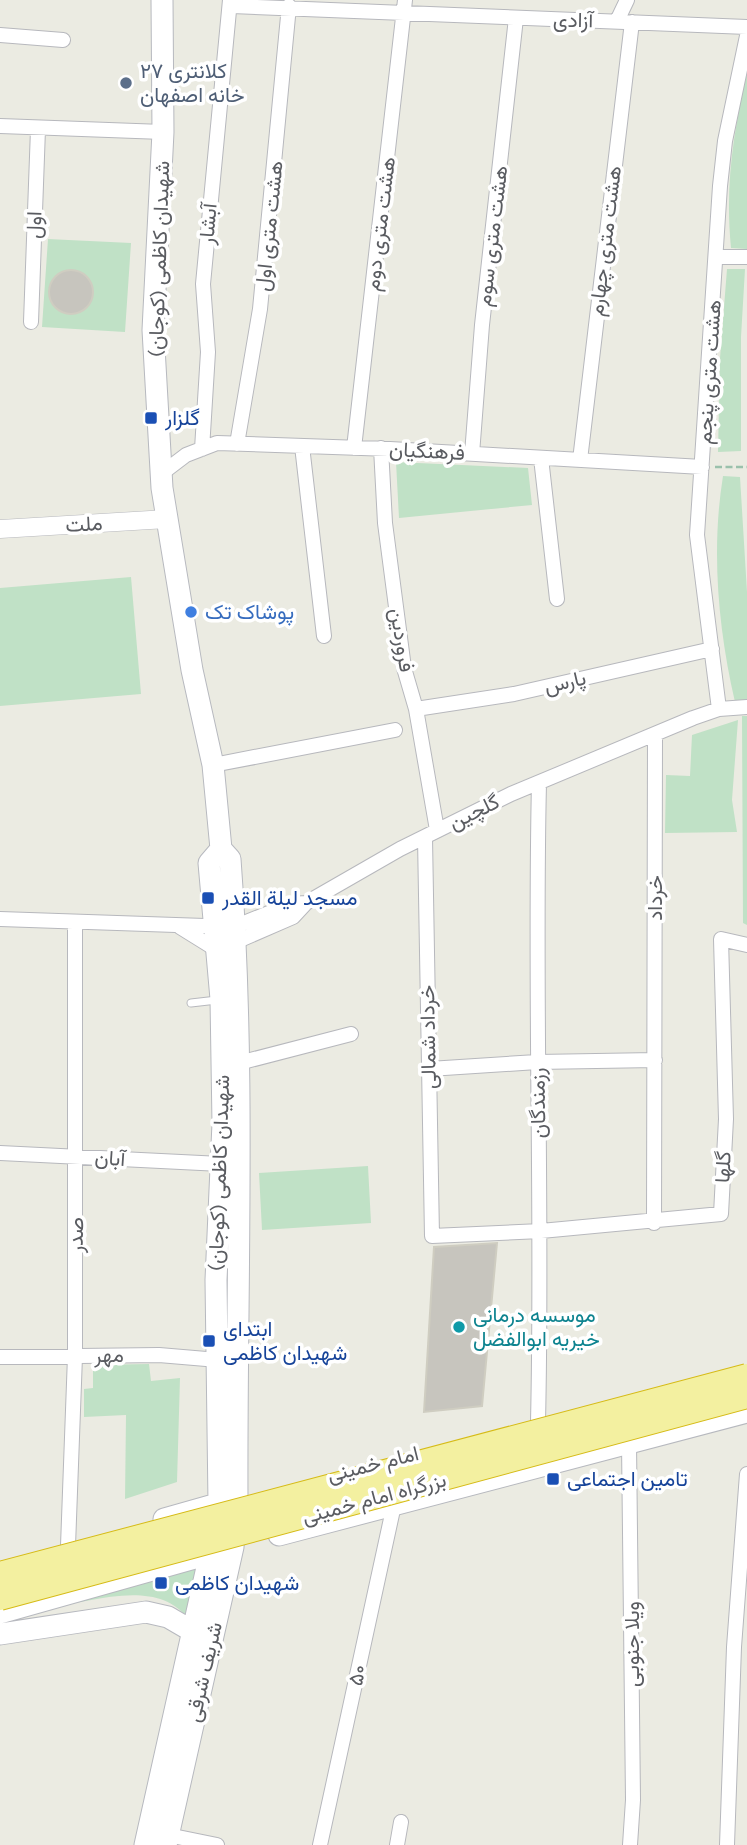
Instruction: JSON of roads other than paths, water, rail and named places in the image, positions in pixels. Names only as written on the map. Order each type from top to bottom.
[{"type":"highway","name":"بزرگراه امام خمینی","points":[[0,1574],[747,1376]]},
{"type":"highway","name":"بزرگراه امام خمینی","points":[[0,1598],[747,1396]]},
{"type":"main road","name":"شهیدان کاظمی (کوجان)","points":[[162,0],[163,132],[153,330],[161,474],[192,670],[213,765],[221,849],[209,863],[226,937],[239,1063],[228,1501]]},
{"type":"main road","name":"شهیدان کاظمی (کوجان)","points":[[226,937],[221,999],[221,1164],[216,1280],[220,1453],[228,1501]]},
{"type":"main road","name":"امام خمینی","points":[[0,1565],[183,1513],[538,1422],[747,1364]]},
{"type":"main road","points":[[0,1613],[233,1547],[747,1412]]},
{"type":"main road","points":[[183,1513],[208,1482],[220,1453]]},
{"type":"main road","name":"شریف شرقی","points":[[167,1840],[233,1547],[228,1501]]},
{"type":"main road","name":"شریف شرقی","points":[[145,1845],[210,1554],[228,1501]]},
{"type":"main road","points":[[0,1634],[146,1612],[168,1617],[192,1631]]},
{"type":"street","name":"هشت متری چهارم","points":[[580,460],[627,0]]},
{"type":"street","name":"آزادی","points":[[231,3],[404,7],[516,18],[747,27]]},
{"type":"street","name":"آبشار","points":[[202,449],[207,375],[204,271],[231,3]]},
{"type":"street","name":"هشت متری اول","points":[[237,444],[261,296],[289,6]]},
{"type":"street","name":"هشت متری دوم","points":[[354,448],[404,7]]},
{"type":"street","name":"هشت متری سوم","points":[[472,453],[482,325],[516,18]]},
{"type":"street","points":[[0,35],[63,40]]},
{"type":"street","name":"هشت متری پنجم","points":[[719,709],[697,535],[725,141],[747,36]]},
{"type":"street","points":[[0,127],[163,132]]},
{"type":"street","name":"اول","points":[[30,322],[38,129]]},
{"type":"street","points":[[716,257],[747,257]]},
{"type":"street","name":"فرهنگیان","points":[[161,474],[186,455],[217,443],[472,453],[702,467]]},
{"type":"street","points":[[302,446],[324,636]]},
{"type":"street","name":"فروردین","points":[[381,449],[385,523],[404,668],[416,709],[431,834]]},
{"type":"street","points":[[541,458],[557,600]]},
{"type":"street","name":"ملت","points":[[0,529],[167,519]]},
{"type":"street","name":"پارس","points":[[416,709],[514,694],[712,649]]},
{"type":"street","name":"گلچین","points":[[226,937],[293,917],[306,903],[400,849],[539,783],[719,709],[747,707]]},
{"type":"street","points":[[213,765],[395,730]]},
{"type":"street","name":"خرداد","points":[[654,736],[654,1223]]},
{"type":"street","name":"رزمندگان","points":[[538,1422],[541,1231],[535,935],[539,783]]},
{"type":"street","name":"خرداد شمالی","points":[[431,834],[429,1069],[432,1236]]},
{"type":"street","points":[[0,919],[179,926],[226,937]]},
{"type":"street","name":"صدر","points":[[68,1546],[75,1356],[75,923]]},
{"type":"street","points":[[179,926],[226,937]]},
{"type":"street","name":"گلها","points":[[432,1236],[654,1223],[721,1214],[726,1119],[721,939],[747,945]]},
{"type":"street","points":[[239,1063],[351,1034]]},
{"type":"street","points":[[429,1069],[537,1062],[654,1060]]},
{"type":"street","name":"آبان","points":[[0,1153],[221,1164]]},
{"type":"street","name":"مهر","points":[[0,1357],[159,1354],[218,1360]]},
{"type":"street","name":"ویلا جنوبی","points":[[629,1443],[633,1800],[630,1845]]},
{"type":"street","points":[[727,1845],[734,1647],[747,1474]]},
{"type":"street","name":"۵۰","points":[[320,1845],[394,1505]]},
{"type":"street","points":[[397,1845],[401,1822]]},
{"type":"street","points":[[167,1840],[217,1845]]},
{"type":"lane","points":[[191,1003],[221,999]]},
{"type":"place","name":"کلانتری ۲۷ خانه اصفهان","points":[[126,83]]},
{"type":"place","name":"گلزار","points":[[151,418]]},
{"type":"place","name":"پوشاک تک","points":[[191,612]]},
{"type":"place","name":"مسجد لیلة القدر","points":[[208,898]]},
{"type":"place","name":"موسسه درمانی خیریه ابوالفضل","points":[[459,1327]]},
{"type":"place","name":"ابتدای شهیدان کاظمی","points":[[209,1341]]},
{"type":"place","name":"تامین اجتماعی","points":[[553,1479]]},
{"type":"place","name":"شهیدان کاظمی","points":[[161,1583]]}]
